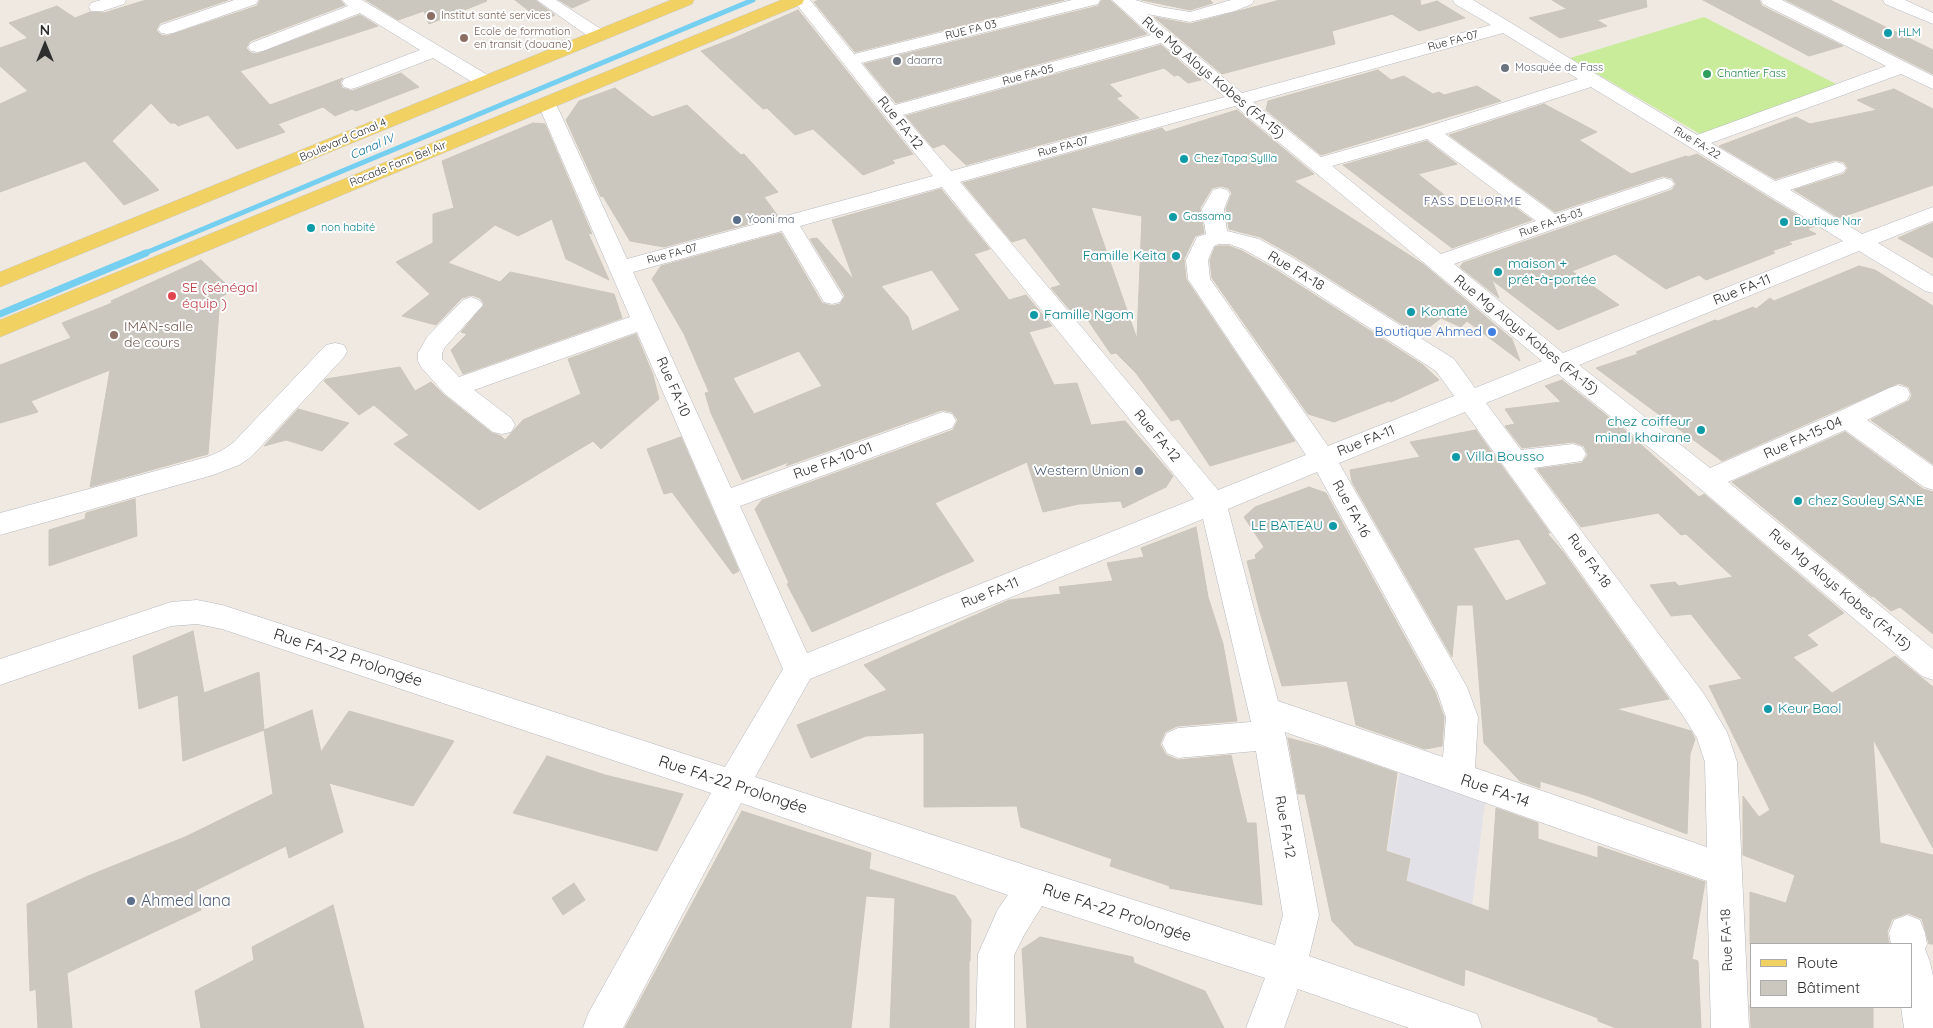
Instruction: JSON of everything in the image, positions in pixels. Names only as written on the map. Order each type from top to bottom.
[{"type":"main road","name":"Boulevard Canal 4","points":[[0,280],[686,0]]},
{"type":"main road","name":"Rocade Fann Bel Air","points":[[0,329],[796,0]]},
{"type":"main road","points":[[643,18],[684,23],[690,35],[681,48]]},
{"type":"main road","points":[[0,263],[320,140],[394,118]]},
{"type":"main road","points":[[0,344],[399,173],[448,143]]},
{"type":"street","points":[[97,7],[118,0]]},
{"type":"street","points":[[167,29],[250,0]]},
{"type":"street","points":[[545,0],[598,35]]},
{"type":"street","name":"Rue FA-12","points":[[801,0],[1213,503],[1267,724],[1300,916],[1288,968],[1265,1028]]},
{"type":"street","name":"RUE FA 03","points":[[850,60],[1092,0]]},
{"type":"street","points":[[1121,1],[1158,12],[1190,17],[1229,7],[1246,0]]},
{"type":"street","name":"Rue FA-22","points":[[1461,0],[1933,286]]},
{"type":"street","points":[[1769,0],[1933,83]]},
{"type":"street","points":[[1891,0],[1933,19]]},
{"type":"street","points":[[1919,0],[1933,7]]},
{"type":"street","name":"Rue Mg Aloys Kobes (FA-15)","points":[[1121,1],[1560,364],[1707,480],[1933,667]]},
{"type":"street","points":[[257,47],[356,4],[484,81]]},
{"type":"street","name":"Rue FA-07","points":[[620,268],[1505,27]]},
{"type":"street","name":"Rue FA-05","points":[[891,112],[1164,37]]},
{"type":"street","points":[[351,83],[434,51]]},
{"type":"street","points":[[1696,142],[1902,67]]},
{"type":"street","points":[[1317,164],[1430,132],[1593,80]]},
{"type":"street","name":"Rue FA-10","points":[[547,104],[799,670]]},
{"type":"street","points":[[1430,132],[1553,223]]},
{"type":"street","points":[[1773,189],[1836,168]]},
{"type":"street","name":"Rue FA-15-03","points":[[1438,262],[1664,184]]},
{"type":"street","points":[[1217,238],[1214,209],[1220,194]]},
{"type":"street","name":"Rue FA-11","points":[[799,670],[1933,213]]},
{"type":"street","points":[[787,222],[832,297]]},
{"type":"street","name":"Rue FA-18","points":[[1217,238],[1231,237],[1238,239],[1285,263],[1445,365],[1693,704],[1711,732],[1721,762],[1730,1028]]},
{"type":"street","name":"Rue FA-16","points":[[1217,238],[1205,242],[1197,260],[1198,279],[1323,459],[1452,687],[1462,717],[1458,778]]},
{"type":"street","points":[[471,305],[435,343],[430,353],[430,361],[454,388],[502,425]]},
{"type":"street","points":[[454,388],[644,321]]},
{"type":"street","points":[[0,524],[213,465],[230,458],[242,450],[335,351]]},
{"type":"street","name":"Rue FA-15-04","points":[[1707,480],[1847,419],[1898,394]]},
{"type":"street","points":[[1847,419],[1933,480]]},
{"type":"street","name":"Rue FA-10-01","points":[[724,501],[943,421]]},
{"type":"street","points":[[1515,460],[1573,454]]},
{"type":"street","name":"Rue FA-22 Prolongée","points":[[0,672],[172,614],[197,612],[222,617],[1034,886],[1288,968],[1463,1028]]},
{"type":"street","points":[[602,1028],[733,785],[799,670]]},
{"type":"street","points":[[1178,743],[1267,724]]},
{"type":"street","name":"Rue FA-14","points":[[1267,724],[1458,778],[1724,870]]},
{"type":"street","points":[[995,1028],[996,954],[1010,922],[1034,886]]},
{"type":"street","points":[[1913,969],[1923,1028]]},
{"type":"shaded area","points":[[1400,772],[1485,803],[1472,905],[1407,881],[1411,859],[1387,850]]},
{"type":"green space","name":"Chantier Fass","points":[[1704,17],[1838,85],[1700,134],[1570,58]]},
{"type":"building","points":[[146,0],[228,0],[160,23],[156,30],[161,35],[167,36],[257,6],[260,0],[340,0],[345,5],[250,41],[246,48],[251,53],[257,54],[360,15],[378,26],[240,71],[270,105],[343,78],[340,82],[342,88],[352,91],[401,73],[419,87],[356,111],[352,109],[335,116],[323,107],[278,124],[285,132],[237,149],[208,115],[178,126],[175,123],[170,123],[151,103],[112,141],[159,190],[124,205],[85,161],[0,192],[0,104],[28,91],[0,66],[0,48],[28,38],[9,23],[57,6],[75,18],[90,12],[104,13]]},
{"type":"building","points":[[366,0],[487,1],[429,24],[424,11],[398,20]]},
{"type":"building","points":[[515,0],[535,0],[555,15],[542,21]]},
{"type":"building","points":[[559,0],[590,0],[572,8]]},
{"type":"building","points":[[819,0],[1064,0],[855,52],[814,2]]},
{"type":"building","points":[[1102,0],[1110,0],[1147,34],[896,103],[864,64],[1098,6]]},
{"type":"building","points":[[1142,0],[1210,0],[1213,3],[1190,10]]},
{"type":"building","points":[[1280,0],[1420,0],[1421,6],[1332,31],[1335,44],[1222,74],[1154,17],[1190,24]]},
{"type":"building","points":[[1552,0],[1646,0],[1647,7],[1597,20],[1607,26],[1560,38],[1529,18],[1567,9]]},
{"type":"building","points":[[1703,0],[1759,0],[1762,6],[1843,46],[1809,56]]},
{"type":"building","name":"HLM","points":[[1786,0],[1830,0],[1933,50],[1933,74]]},
{"type":"building","points":[[1437,1],[1465,18],[1419,31],[1392,14]]},
{"type":"building","points":[[798,10],[913,154],[892,160],[895,163],[863,175],[813,129],[795,135],[767,108],[763,109],[701,51]]},
{"type":"building","points":[[1161,45],[1201,80],[1188,83],[1164,68],[1109,84],[1122,96],[1116,98],[1139,118],[966,165],[944,144],[933,148],[906,116]]},
{"type":"building","points":[[1378,70],[1391,80],[1404,76],[1433,94],[1439,92],[1444,95],[1477,86],[1501,101],[1321,155],[1266,110],[1268,101]]},
{"type":"building","points":[[615,88],[652,117],[687,105],[741,155],[744,154],[778,192],[764,197],[778,216],[664,247],[630,241],[603,196],[601,197],[566,120],[579,101]]},
{"type":"building","points":[[1894,89],[1933,109],[1933,185],[1839,218],[1794,190],[1844,174],[1848,168],[1844,162],[1835,160],[1775,179],[1719,146],[1796,117],[1810,124],[1877,110],[1857,100]]},
{"type":"building","points":[[1544,104],[1597,132],[1579,140],[1631,174],[1697,154],[1815,226],[1807,229],[1816,234],[1788,242],[1792,244],[1772,251],[1775,253],[1706,280],[1699,275],[1666,289],[1615,254],[1572,271],[1619,305],[1558,330],[1492,280],[1499,298],[1460,267],[1463,263],[1672,190],[1676,184],[1672,178],[1663,176],[1555,212],[1449,135]]},
{"type":"building","points":[[1237,110],[1314,174],[1294,181],[1423,264],[1512,339],[1520,361],[1467,321],[1461,327],[1441,318],[1419,335],[1294,256],[1260,237],[1229,229],[1226,209],[1232,193],[1228,188],[1221,186],[1212,188],[1200,208],[1204,233],[1195,236],[1184,259],[1186,279],[1295,441],[1210,466],[1179,419],[1171,421],[1136,373],[1116,353],[1111,354],[1085,316],[1077,318],[1051,288],[1061,285],[1025,238],[1012,242],[963,183],[1162,128],[1166,132]],"holes":[[[1091,207],[1142,216],[1137,339]]]},
{"type":"building","points":[[533,123],[545,124],[592,234],[588,233],[609,280],[566,259],[552,219],[518,236],[495,225],[448,263],[500,282],[510,272],[614,294],[622,318],[463,374],[451,350],[467,334],[461,332],[484,304],[480,298],[472,295],[462,298],[436,325],[402,316],[430,294],[396,262],[433,243],[433,214],[454,208],[442,161]]},
{"type":"building","points":[[1427,141],[1457,164],[1418,174],[1458,206],[1498,195],[1532,220],[1452,248],[1343,165]]},
{"type":"building","points":[[941,189],[990,249],[974,254],[1009,300],[1026,295],[1052,326],[1029,332],[1054,385],[1077,383],[1091,425],[1125,421],[1173,476],[1166,487],[1123,508],[1121,501],[1079,504],[1043,512],[1027,462],[935,503],[974,561],[812,632],[787,584],[789,583],[755,509],[762,500],[953,430],[958,420],[952,412],[942,410],[742,480],[711,413],[705,393],[709,392],[684,334],[652,279],[661,266],[781,233],[822,303],[832,306],[840,304],[845,296],[810,239],[817,238],[854,280],[832,220]],"holes":[[[932,270],[960,310],[912,331],[908,317],[881,286]],[[799,351],[822,386],[754,414],[733,378]]]},
{"type":"building","points":[[1933,223],[1933,258],[1898,238],[1920,228]]},
{"type":"building","points":[[1229,246],[1242,251],[1276,270],[1423,365],[1439,380],[1391,402],[1389,401],[1334,422],[1308,414],[1212,278],[1210,260],[1215,247]]},
{"type":"building","points":[[201,260],[233,291],[220,297],[208,454],[90,487],[110,370],[31,401],[38,412],[0,423],[0,365],[71,338],[62,323],[112,303],[111,301]]},
{"type":"building","points":[[1859,266],[1875,270],[1933,306],[1933,464],[1871,420],[1909,401],[1912,395],[1909,387],[1899,383],[1722,461],[1596,368],[1638,354],[1636,352],[1715,320],[1718,321],[1753,307],[1756,309],[1770,298],[1774,301]]},
{"type":"building","points":[[636,334],[653,375],[659,399],[601,449],[593,441],[479,510],[394,444],[409,435],[374,405],[359,415],[324,381],[326,379],[400,367],[415,391],[431,382],[444,395],[492,433],[501,436],[505,440],[523,420],[581,394],[568,359]]},
{"type":"building","points":[[1562,380],[1626,431],[1699,497],[1704,494],[1844,613],[1807,635],[1818,645],[1793,657],[1832,693],[1895,656],[1933,687],[1933,848],[1873,739],[1880,843],[1933,855],[1933,944],[1929,944],[1922,919],[1908,913],[1892,919],[1887,932],[1889,943],[1750,943],[1750,892],[1786,903],[1795,875],[1743,855],[1743,796],[1759,817],[1770,810],[1709,686],[1742,679],[1691,614],[1671,616],[1650,585],[1675,582],[1679,586],[1733,577],[1686,534],[1681,535],[1658,513],[1581,527],[1537,469],[1582,463],[1588,455],[1584,446],[1573,442],[1522,448],[1505,426],[1515,424],[1505,409],[1561,402],[1545,386]]},
{"type":"building","points":[[298,409],[349,423],[322,451],[286,440],[264,446]]},
{"type":"building","points":[[1476,430],[1550,533],[1547,533],[1564,553],[1669,699],[1616,709],[1691,731],[1695,739],[1690,754],[1687,834],[1588,796],[1540,781],[1540,788],[1520,781],[1484,743],[1473,605],[1457,605],[1452,657],[1352,482],[1350,470],[1420,457],[1410,442]],"holes":[[[1519,539],[1547,584],[1506,601],[1473,548]]]},
{"type":"building","points":[[1845,432],[1923,489],[1933,492],[1933,634],[1900,607],[1891,611],[1872,597],[1732,482]]},
{"type":"building","points":[[681,437],[739,571],[733,574],[672,492],[664,494],[647,449]]},
{"type":"building","points":[[1309,487],[1326,493],[1435,692],[1444,717],[1442,746],[1425,749],[1356,725],[1347,681],[1282,686],[1247,561],[1256,559],[1255,555],[1264,547],[1244,517],[1255,507]]},
{"type":"building","points":[[135,499],[137,536],[49,566],[49,530],[85,519],[86,513]]},
{"type":"building","points":[[1196,527],[1208,597],[1223,644],[1237,721],[1177,726],[1165,732],[1160,744],[1166,755],[1178,760],[1231,755],[1247,823],[1256,823],[1262,905],[1169,888],[1170,886],[1110,866],[1112,859],[1021,827],[1017,806],[924,807],[924,733],[866,736],[811,758],[797,725],[887,690],[864,665],[1009,600],[1061,594],[1059,587],[1113,581],[1107,563],[1144,557],[1141,548]]},
{"type":"building","points":[[193,631],[204,693],[259,672],[264,730],[183,761],[178,695],[139,709],[133,656]]},
{"type":"building","points":[[312,710],[321,752],[349,711],[454,741],[413,806],[329,783],[343,832],[289,858],[286,846],[196,890],[201,910],[67,973],[72,1028],[38,1028],[36,989],[30,991],[27,904],[88,876],[185,837],[273,794],[264,730]]},
{"type":"building","points":[[1288,738],[1326,748],[1397,773],[1386,851],[1410,859],[1406,881],[1489,911],[1496,808],[1538,823],[1538,839],[1598,858],[1598,846],[1705,882],[1692,959],[1698,961],[1701,1028],[1616,1028],[1598,1021],[1598,1018],[1465,969],[1464,986],[1355,945],[1332,921],[1305,794],[1298,794]]},
{"type":"building","points":[[547,756],[605,775],[683,794],[657,851],[513,813]]},
{"type":"building","points":[[742,811],[871,853],[869,869],[955,896],[971,920],[969,1028],[890,1028],[895,898],[866,896],[851,1028],[625,1028]]},
{"type":"building","points":[[574,883],[585,900],[563,915],[552,898]]},
{"type":"building","points":[[333,905],[364,1028],[201,1028],[195,991],[254,960],[252,947]]},
{"type":"building","points":[[1040,937],[1133,957],[1134,963],[1205,991],[1224,1028],[1027,1028],[1022,949]]},
{"type":"building","points":[[1750,1008],[1873,1008],[1873,1028],[1751,1028]]},
{"type":"waterway","name":"Canal IV","points":[[143,254],[753,0]]},
{"type":"waterway","name":"Canal IV","points":[[0,314],[146,253]]},
{"type":"place","name":"Institut santé services","points":[[431,16]]},
{"type":"place","name":"HLM","points":[[1888,33]]},
{"type":"place","name":"Ecole de formation en transit (douane)","points":[[464,38]]},
{"type":"place","name":"daarra","points":[[897,61]]},
{"type":"place","name":"Mosquée de Fass","points":[[1505,68]]},
{"type":"place","name":"Chantier Fass","points":[[1707,74]]},
{"type":"place","name":"Chez Tapa Syllla","points":[[1184,159]]},
{"type":"place","name":"Gassama","points":[[1173,217]]},
{"type":"place","name":"Yooni ma","points":[[737,220]]},
{"type":"place","name":"Boutique Nar","points":[[1784,222]]},
{"type":"place","name":"non habité","points":[[311,228]]},
{"type":"place","name":"Famille Keita","points":[[1176,256]]},
{"type":"place","name":"maison + prét-à-portée","points":[[1498,272]]},
{"type":"place","name":"SE (sénégal équip )","points":[[172,296]]},
{"type":"place","name":"Konaté","points":[[1411,312]]},
{"type":"place","name":"Famille Ngom","points":[[1034,315]]},
{"type":"place","name":"Boutique Ahmed","points":[[1492,332]]},
{"type":"place","name":"IMAN-salle de cours","points":[[114,335]]},
{"type":"place","name":"chez coiffeur minal khairane","points":[[1701,430]]},
{"type":"place","name":"Villa Bousso","points":[[1456,457]]},
{"type":"place","name":"Western Union","points":[[1139,471]]},
{"type":"place","name":"chez Souley SANE","points":[[1798,501]]},
{"type":"place","name":"LE BATEAU","points":[[1333,526]]},
{"type":"place","name":"Keur Baol","points":[[1768,709]]},
{"type":"place","name":"Ahmed Iana","points":[[131,901]]},
{"type":"district","name":"FASS DELORME","points":[[1473,201]]}]
